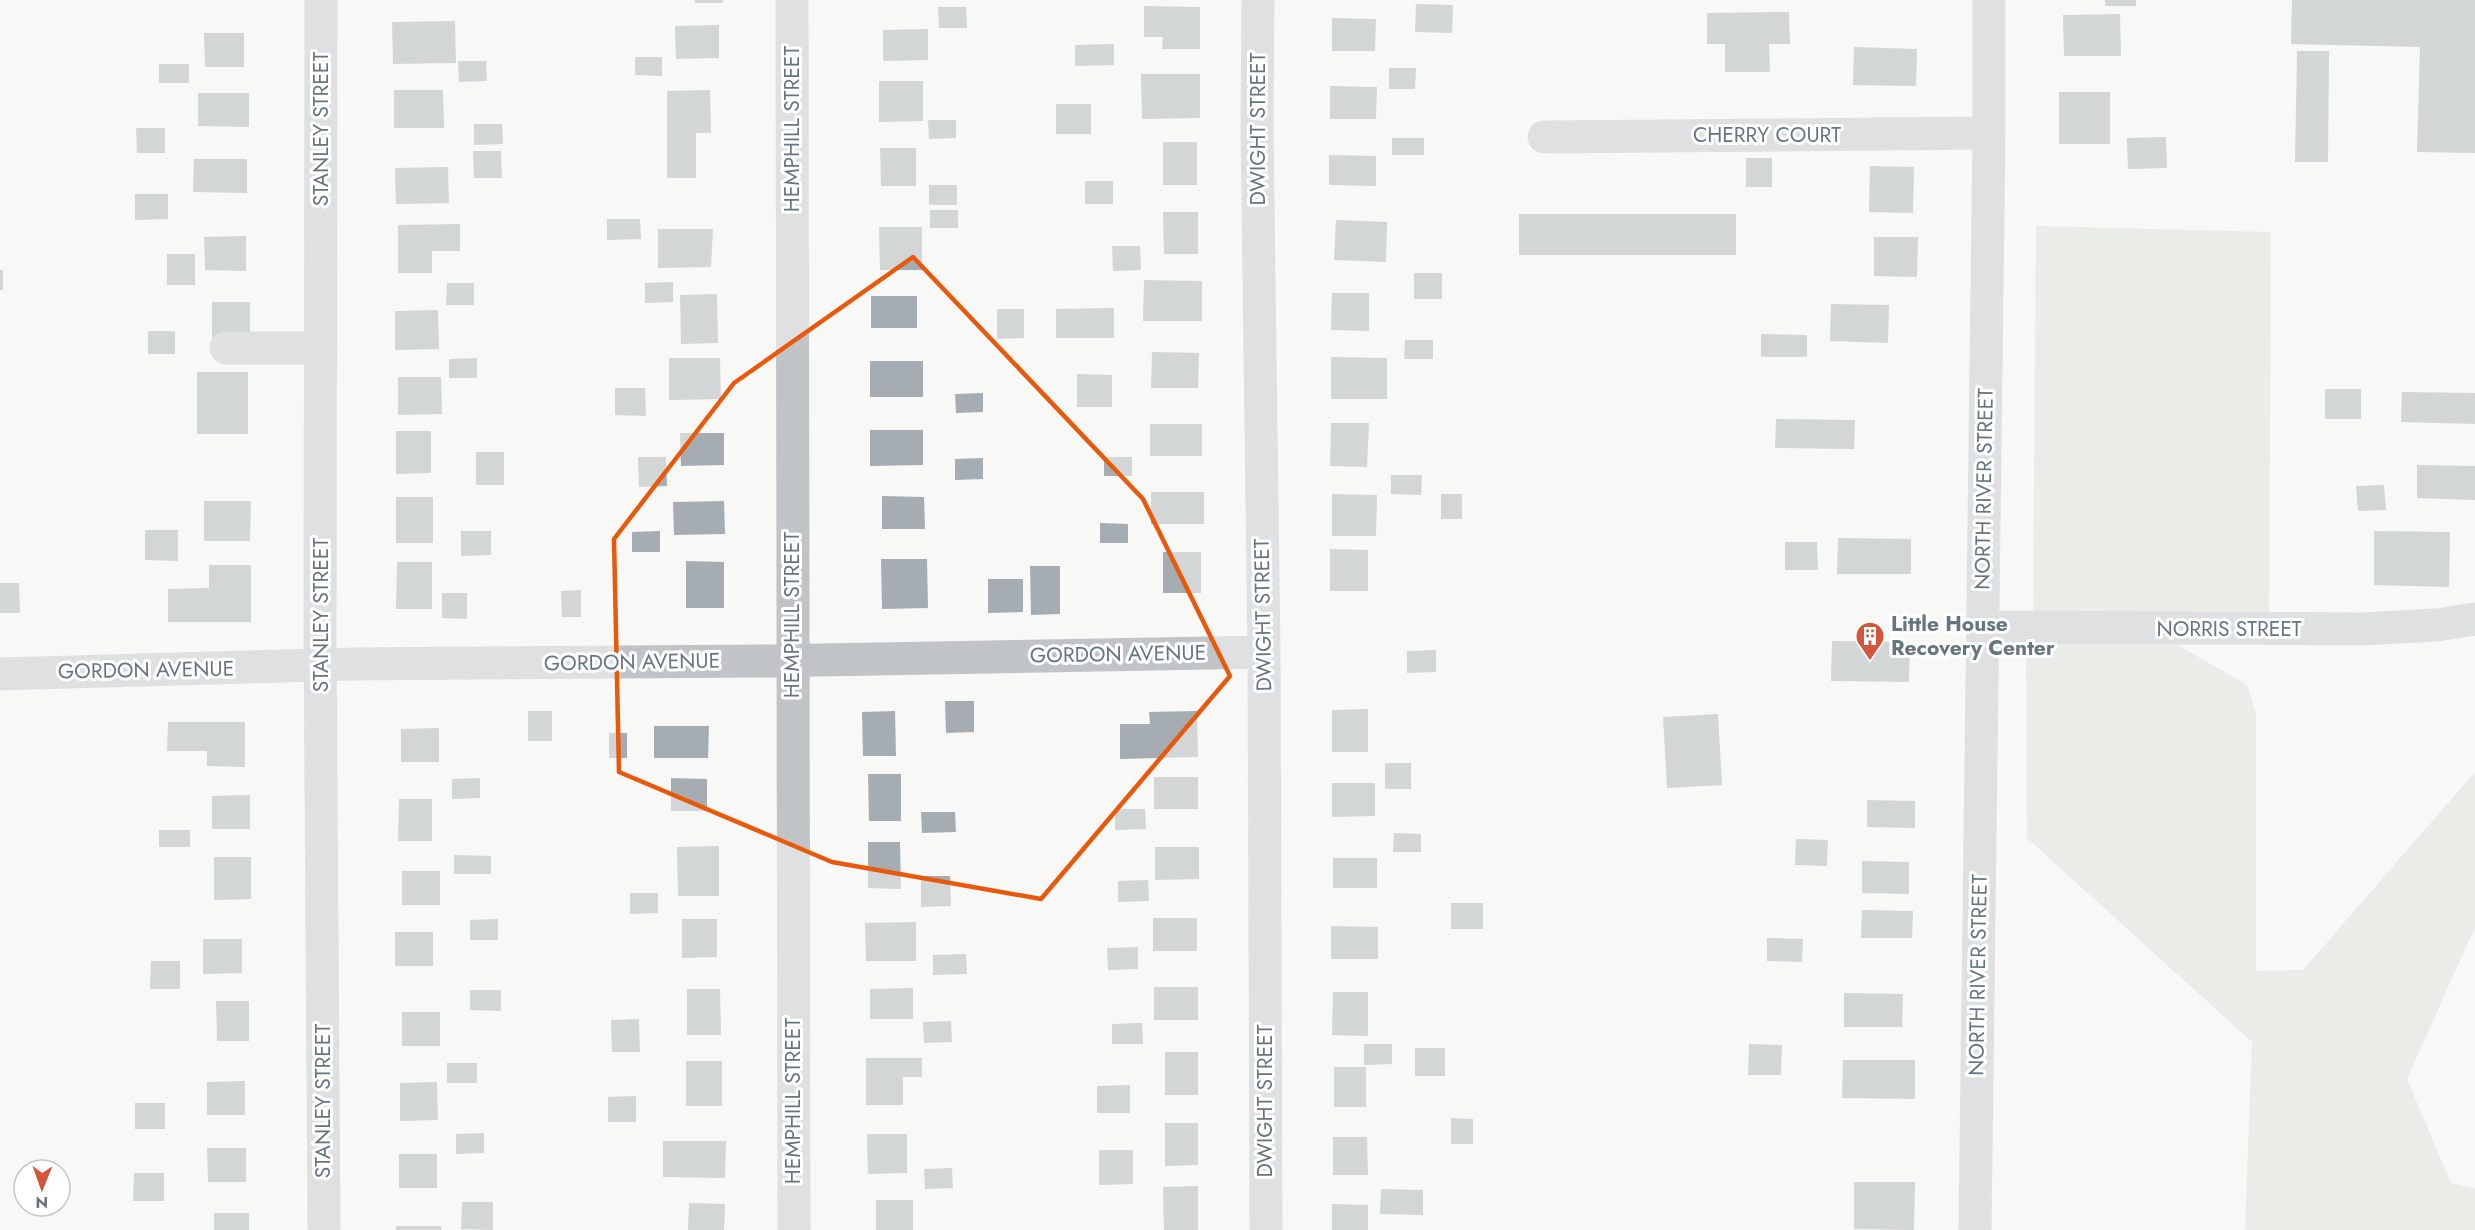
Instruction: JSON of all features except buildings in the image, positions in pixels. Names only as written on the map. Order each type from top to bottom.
[{"type":"street","name":"STANLEY STREET","points":[[321,0],[324,1230]]},
{"type":"street","name":"HEMPHILL STREET","points":[[792,0],[794,1230]]},
{"type":"street","name":"DWIGHT STREET","points":[[1258,0],[1257,128],[1264,652],[1266,1230]]},
{"type":"street","name":"NORTH RIVER STREET","points":[[1975,1230],[1989,0]]},
{"type":"street","name":"CHERRY COURT","points":[[1544,137],[1989,133]]},
{"type":"street","points":[[226,348],[321,348]]},
{"type":"street","name":"NORRIS STREET","points":[[1983,627],[2363,629],[2436,625],[2475,619]]},
{"type":"street","name":"GORDON AVENUE","points":[[0,674],[321,665],[1264,652]]},
{"type":"highlighted area","points":[[913,257],[1143,499],[1230,676],[1041,899],[832,862],[619,772],[614,539],[734,383]]},
{"type":"shaded area","points":[[2036,226],[2271,232],[2269,616],[2033,618]]},
{"type":"shaded area","points":[[2026,640],[2174,643],[2247,685],[2256,714],[2256,971],[2303,970],[2475,772],[2475,927],[2407,1079],[2451,1183],[2475,1188],[2475,1230],[2245,1230],[2252,1042],[2027,838]]},
{"type":"place","name":"Little House Recovery Center","points":[[1870,662]]}]
